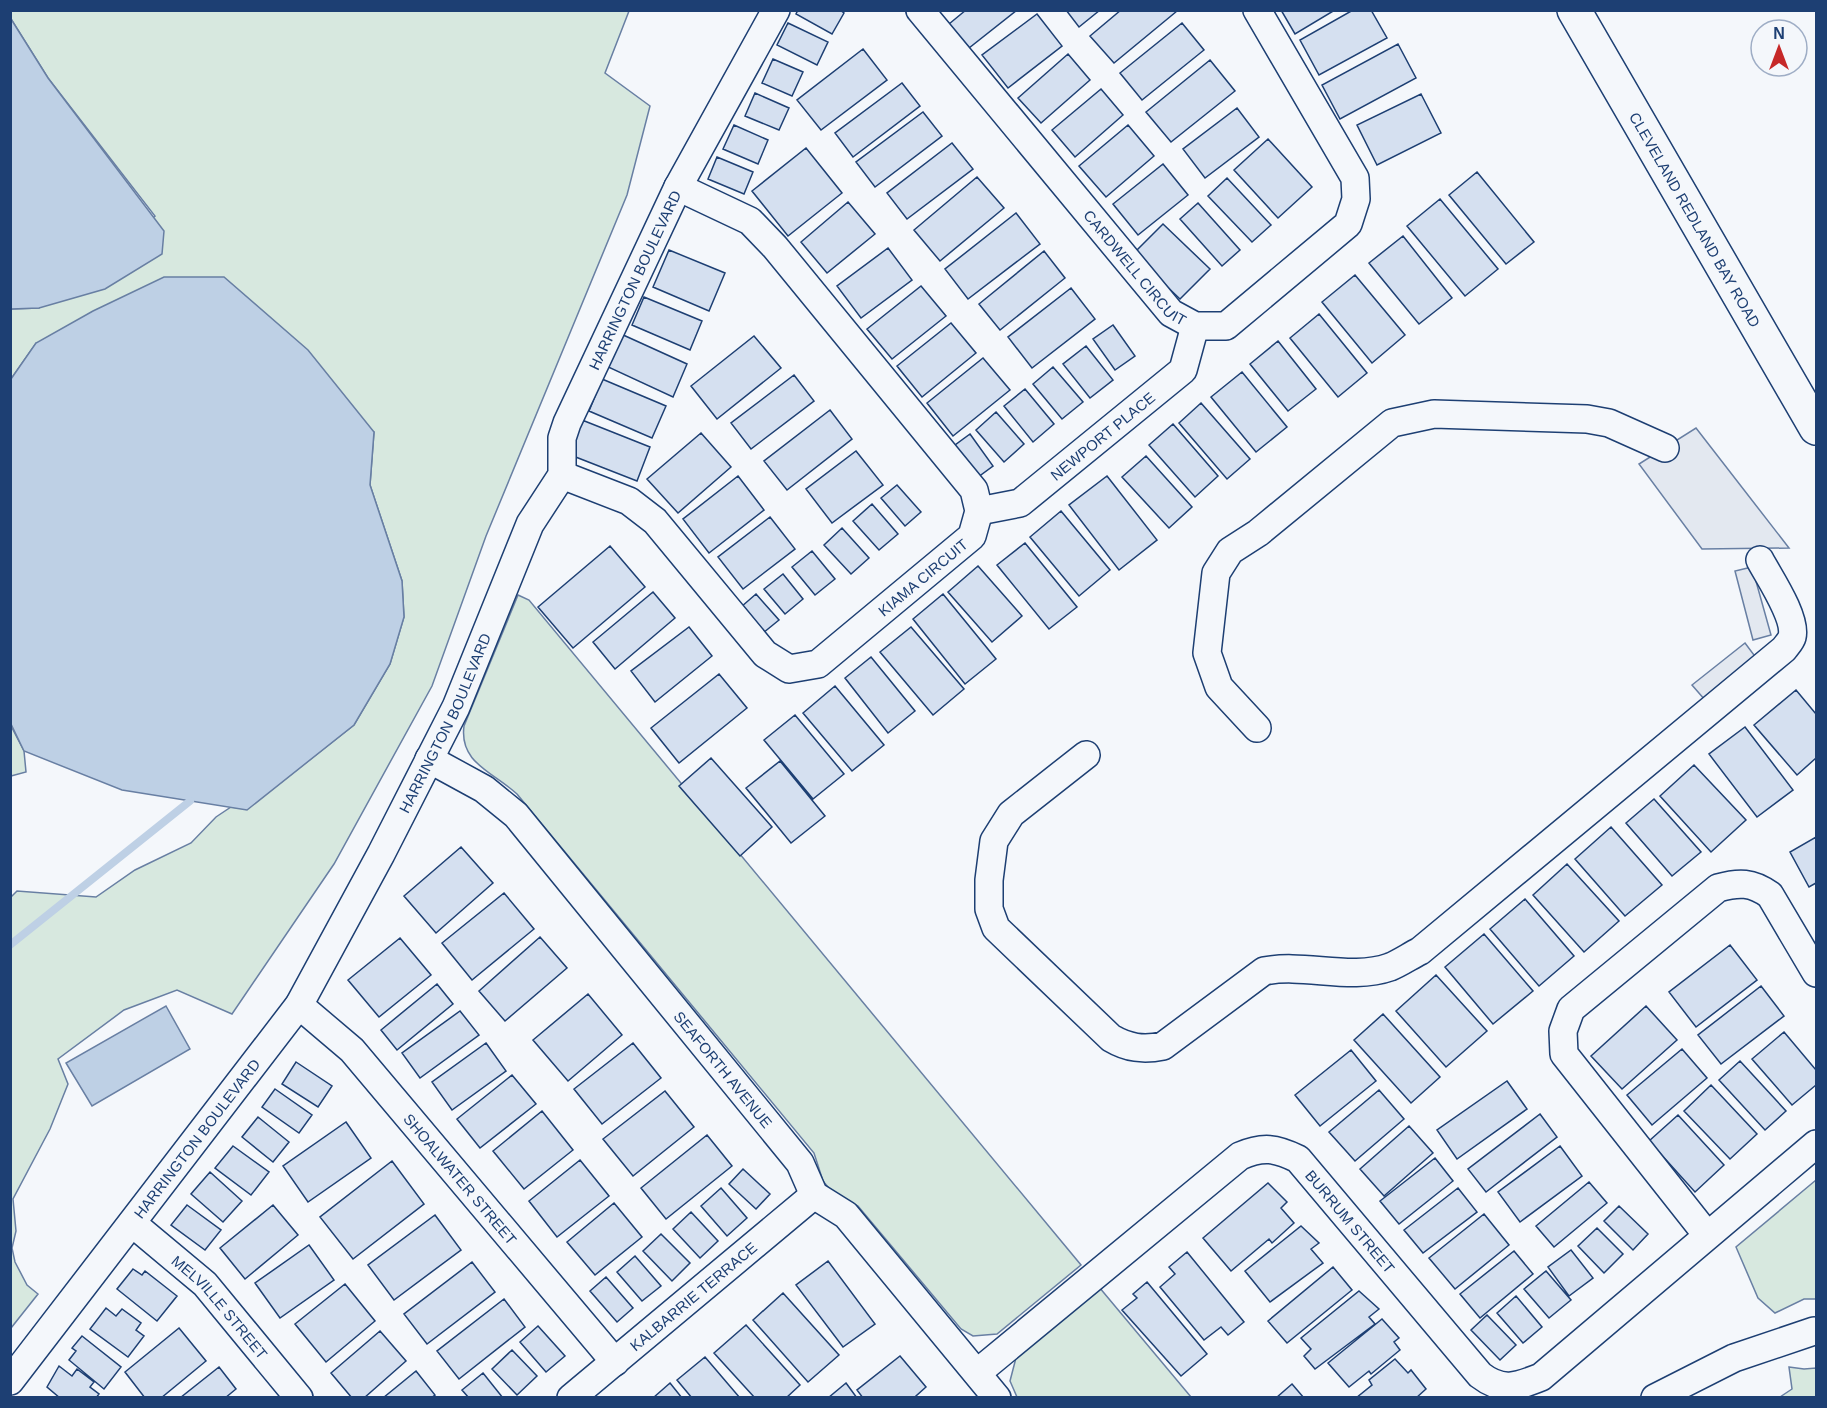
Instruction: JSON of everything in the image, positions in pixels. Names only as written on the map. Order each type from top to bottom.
[{"type":"highway","name":"CLEVELAND REDLAND BAY ROAD","points":[[1574,10],[1816,428]]},
{"type":"street","name":"HARRINGTON BOULEVARD","points":[[10,1381],[299,1005],[456,707],[530,524],[562,475],[562,438],[567,423],[678,187],[776,10]]},
{"type":"street","name":"CARDWELL CIRCUIT","points":[[920,10],[1171,313],[1195,326],[1226,326],[1348,224],[1356,199],[1355,178],[1257,10]]},
{"type":"street","points":[[678,187],[750,221],[775,247],[974,489],[979,511]]},
{"type":"street","name":"NEWPORT PLACE","points":[[979,511],[1020,503],[1183,370],[1195,326]]},
{"type":"street","points":[[1257,728],[1219,687],[1207,653],[1216,573],[1230,551],[1258,533],[1392,423],[1434,414],[1587,419],[1609,423],[1665,447]]},
{"type":"street","name":"KIAMA CIRCUIT","points":[[562,475],[629,501],[656,521],[765,654],[789,669],[818,664],[863,627],[972,536],[979,511]]},
{"type":"street","points":[[1086,755],[1011,814],[994,841],[989,880],[989,909],[996,928],[1111,1038],[1126,1046],[1148,1049],[1163,1047],[1264,971],[1285,967],[1361,972],[1390,967],[1420,951],[1784,649],[1792,637],[1790,620],[1776,587],[1760,560]]},
{"type":"street","name":"SEAFORTH AVENUE","points":[[429,759],[484,789],[516,815],[800,1163],[814,1195]]},
{"type":"street","points":[[1707,1235],[1564,1054],[1563,1031],[1571,1009],[1718,888],[1737,882],[1758,886],[1770,895],[1816,974]]},
{"type":"street","name":"SHOALWATER STREET","points":[[299,1005],[352,1050],[615,1362]]},
{"type":"street","name":"BURRUM STREET","points":[[977,1373],[1240,1156],[1257,1148],[1276,1148],[1298,1159],[1480,1375],[1495,1386],[1520,1385],[1541,1377],[1816,1144]]},
{"type":"street","points":[[814,1195],[846,1215],[997,1398]]},
{"type":"street","name":"KALBARRIE TERRACE","points":[[571,1398],[814,1195]]},
{"type":"street","name":"MELVILLE STREET","points":[[132,1223],[205,1284],[299,1398]]},
{"type":"street","points":[[1655,1398],[1734,1358],[1814,1331]]},
{"type":"shaded area","points":[[11,11],[629,11],[605,73],[650,106],[627,195],[486,536],[432,686],[334,864],[232,1014],[177,990],[124,1010],[58,1059],[68,1084],[50,1129],[13,1199],[16,1231],[12,1248],[15,1262],[27,1285],[38,1294],[11,1328],[11,897],[17,891],[96,897],[135,870],[191,843],[216,817],[231,807],[247,809],[354,725],[390,664],[404,617],[402,581],[370,485],[374,432],[36,343],[11,379],[11,309],[39,308],[155,216],[48,78],[11,19]]},
{"type":"shaded area","points":[[1696,428],[1789,548],[1702,549],[1639,464]]},
{"type":"shaded area","points":[[1752,567],[1771,635],[1753,640],[1735,571]]},
{"type":"shaded area","points":[[518,595],[529,600],[1081,1265],[997,1334],[973,1336],[961,1329],[858,1206],[832,1192],[823,1181],[814,1153],[517,794],[472,758],[464,739],[464,726]]},
{"type":"shaded area","points":[[1745,643],[1757,659],[1705,700],[1692,685]]},
{"type":"shaded area","points":[[10,724],[24,751],[26,772],[11,776]]},
{"type":"shaded area","points":[[1816,1180],[1816,1299],[1804,1299],[1775,1313],[1758,1298],[1736,1247]]},
{"type":"shaded area","points":[[1099,1287],[1191,1397],[1017,1397],[1010,1381],[1017,1354]]},
{"type":"shaded area","points":[[1789,1367],[1816,1368],[1816,1397],[1780,1397],[1792,1389]]},
{"type":"water","points":[[11,19],[48,78],[164,231],[162,254],[105,289],[39,308],[11,309]]},
{"type":"water","points":[[164,277],[224,277],[308,350],[374,432],[370,485],[402,581],[404,617],[390,664],[354,725],[247,810],[122,790],[24,751],[11,724],[11,379],[36,343],[93,311]]},
{"type":"water","points":[[166,1006],[190,1049],[92,1106],[66,1063]]},
{"type":"building","points":[[798,10],[840,10],[844,13],[832,34],[796,14]]},
{"type":"building","points":[[966,10],[1017,10],[969,48],[949,24]]},
{"type":"building","points":[[1066,10],[1100,10],[1079,27]]},
{"type":"building","points":[[1121,10],[1177,11],[1114,63],[1090,36]]},
{"type":"building","points":[[1281,10],[1335,10],[1295,34]]},
{"type":"building","points":[[1353,10],[1371,10],[1387,38],[1319,75],[1300,40]]},
{"type":"building","points":[[1037,14],[1062,46],[1008,88],[982,55]]},
{"type":"building","points":[[788,23],[828,42],[817,65],[777,45]]},
{"type":"building","points":[[1182,23],[1204,50],[1142,100],[1120,73]]},
{"type":"building","points":[[1398,44],[1416,78],[1340,119],[1322,85]]},
{"type":"building","points":[[863,49],[887,80],[821,130],[797,100]]},
{"type":"building","points":[[1068,54],[1090,80],[1041,123],[1018,98]]},
{"type":"building","points":[[773,59],[803,72],[792,96],[762,83]]},
{"type":"building","points":[[1210,60],[1235,91],[1171,142],[1146,112]]},
{"type":"building","points":[[902,83],[920,106],[853,157],[835,133]]},
{"type":"building","points":[[1101,89],[1123,115],[1075,157],[1052,130]]},
{"type":"building","points":[[755,93],[789,108],[779,130],[745,116]]},
{"type":"building","points":[[1421,94],[1441,133],[1377,165],[1357,125]]},
{"type":"building","points":[[1237,108],[1259,137],[1205,178],[1183,149]]},
{"type":"building","points":[[923,112],[942,136],[875,187],[856,162]]},
{"type":"building","points":[[734,125],[768,140],[758,164],[723,149]]},
{"type":"building","points":[[1128,125],[1154,156],[1106,197],[1079,166]]},
{"type":"building","points":[[1268,139],[1312,187],[1278,218],[1234,170]]},
{"type":"building","points":[[952,143],[973,169],[907,219],[887,193]]},
{"type":"building","points":[[806,148],[842,193],[788,236],[752,191]]},
{"type":"building","points":[[717,157],[753,172],[744,194],[708,179]]},
{"type":"building","points":[[1163,164],[1188,195],[1138,235],[1113,204]]},
{"type":"building","points":[[1477,172],[1534,242],[1506,264],[1449,195]]},
{"type":"building","points":[[977,177],[1004,208],[940,261],[914,230]]},
{"type":"building","points":[[1227,178],[1271,225],[1252,242],[1208,196]]},
{"type":"building","points":[[1440,199],[1498,269],[1465,296],[1407,226]]},
{"type":"building","points":[[848,202],[875,234],[827,273],[801,242]]},
{"type":"building","points":[[1198,203],[1240,250],[1222,266],[1180,219]]},
{"type":"building","points":[[1016,213],[1040,244],[968,299],[945,269]]},
{"type":"building","points":[[1163,224],[1210,269],[1180,299],[1133,254]]},
{"type":"building","points":[[1403,236],[1452,298],[1419,324],[1369,263]]},
{"type":"building","points":[[888,248],[912,280],[861,318],[837,286]]},
{"type":"building","points":[[669,250],[725,273],[709,311],[653,287]]},
{"type":"building","points":[[1044,251],[1065,278],[1000,330],[979,304]]},
{"type":"building","points":[[1355,275],[1405,335],[1372,363],[1322,302]]},
{"type":"building","points":[[921,286],[946,316],[892,359],[867,329]]},
{"type":"building","points":[[1071,288],[1095,319],[1032,368],[1008,337]]},
{"type":"building","points":[[644,297],[702,321],[690,350],[632,325]]},
{"type":"building","points":[[1319,314],[1367,373],[1338,397],[1290,338]]},
{"type":"building","points":[[951,323],[976,353],[922,397],[897,366]]},
{"type":"building","points":[[1113,325],[1135,356],[1115,370],[1093,339]]},
{"type":"building","points":[[621,334],[687,364],[673,397],[606,366]]},
{"type":"building","points":[[754,336],[781,368],[717,419],[691,386]]},
{"type":"building","points":[[1278,341],[1316,389],[1288,411],[1250,364]]},
{"type":"building","points":[[1086,346],[1113,380],[1090,398],[1063,364]]},
{"type":"building","points":[[983,358],[1010,390],[953,436],[927,403]]},
{"type":"building","points":[[1053,367],[1083,402],[1062,419],[1033,384]]},
{"type":"building","points":[[1242,372],[1287,427],[1256,452],[1211,397]]},
{"type":"building","points":[[794,375],[814,401],[751,449],[731,423]]},
{"type":"building","points":[[602,379],[666,406],[652,438],[589,411]]},
{"type":"building","points":[[1025,389],[1054,424],[1033,442],[1004,406]]},
{"type":"building","points":[[1201,403],[1250,459],[1227,479],[1179,423]]},
{"type":"building","points":[[830,410],[852,439],[787,490],[764,461]]},
{"type":"building","points":[[996,412],[1024,444],[1004,462],[976,430]]},
{"type":"building","points":[[582,420],[650,447],[637,481],[568,454]]},
{"type":"building","points":[[1173,424],[1218,476],[1195,497],[1149,445]]},
{"type":"building","points":[[701,433],[731,467],[678,513],[647,479]]},
{"type":"building","points":[[970,434],[993,466],[974,480],[951,448]]},
{"type":"building","points":[[856,451],[883,485],[832,523],[806,489]]},
{"type":"building","points":[[1146,456],[1192,507],[1169,528],[1122,477]]},
{"type":"building","points":[[738,476],[764,510],[709,553],[683,519]]},
{"type":"building","points":[[1107,476],[1157,540],[1119,570],[1069,505]]},
{"type":"building","points":[[897,485],[921,512],[905,526],[881,498]]},
{"type":"building","points":[[872,504],[898,534],[879,550],[853,521]]},
{"type":"building","points":[[1061,511],[1110,570],[1079,596],[1030,537]]},
{"type":"building","points":[[770,517],[795,549],[743,589],[718,557]]},
{"type":"building","points":[[842,528],[869,558],[851,574],[824,545]]},
{"type":"building","points":[[1025,543],[1077,607],[1049,629],[997,565]]},
{"type":"building","points":[[610,546],[645,587],[573,648],[538,607]]},
{"type":"building","points":[[812,551],[835,579],[815,595],[792,567]]},
{"type":"building","points":[[978,566],[1022,616],[992,642],[948,592]]},
{"type":"building","points":[[783,574],[803,599],[785,614],[764,589]]},
{"type":"building","points":[[653,592],[675,618],[615,669],[593,642]]},
{"type":"building","points":[[756,594],[779,620],[763,633],[741,607]]},
{"type":"building","points":[[943,594],[996,659],[965,684],[913,619]]},
{"type":"building","points":[[689,627],[712,656],[655,702],[631,671]]},
{"type":"building","points":[[911,627],[964,689],[933,715],[880,652]]},
{"type":"building","points":[[871,657],[915,711],[888,733],[845,678]]},
{"type":"building","points":[[719,674],[747,708],[679,763],[651,728]]},
{"type":"building","points":[[835,686],[884,745],[852,771],[803,713]]},
{"type":"building","points":[[1796,690],[1816,714],[1816,758],[1797,775],[1754,725]]},
{"type":"building","points":[[795,715],[844,774],[813,799],[764,740]]},
{"type":"building","points":[[1745,727],[1793,790],[1757,817],[1709,754]]},
{"type":"building","points":[[711,758],[772,827],[740,856],[679,786]]},
{"type":"building","points":[[780,761],[825,816],[791,843],[746,788]]},
{"type":"building","points":[[1694,765],[1746,820],[1711,852],[1660,796]]},
{"type":"building","points":[[1654,799],[1701,852],[1672,876],[1626,823]]},
{"type":"building","points":[[1611,827],[1662,885],[1625,916],[1575,859]]},
{"type":"building","points":[[1816,837],[1816,883],[1809,887],[1790,852]]},
{"type":"building","points":[[461,847],[493,883],[436,933],[404,896]]},
{"type":"building","points":[[1567,864],[1619,921],[1584,952],[1533,895]]},
{"type":"building","points":[[504,893],[534,929],[472,980],[442,943]]},
{"type":"building","points":[[1525,899],[1574,956],[1539,986],[1490,929]]},
{"type":"building","points":[[1484,934],[1533,991],[1493,1024],[1445,967]]},
{"type":"building","points":[[540,937],[567,968],[505,1021],[479,991]]},
{"type":"building","points":[[400,938],[431,975],[379,1017],[348,980]]},
{"type":"building","points":[[1730,945],[1757,980],[1696,1027],[1669,992]]},
{"type":"building","points":[[1436,975],[1487,1031],[1446,1067],[1396,1011]]},
{"type":"building","points":[[437,984],[453,1004],[397,1050],[381,1030]]},
{"type":"building","points":[[1761,986],[1784,1016],[1721,1064],[1698,1035]]},
{"type":"building","points":[[588,994],[622,1035],[568,1081],[533,1040]]},
{"type":"building","points":[[1646,1006],[1677,1040],[1622,1089],[1591,1056]]},
{"type":"building","points":[[460,1011],[479,1035],[420,1078],[402,1053]]},
{"type":"building","points":[[1383,1014],[1440,1077],[1411,1103],[1354,1040]]},
{"type":"building","points":[[1784,1032],[1816,1070],[1816,1085],[1792,1105],[1752,1059]]},
{"type":"building","points":[[486,1043],[506,1071],[452,1110],[432,1082]]},
{"type":"building","points":[[633,1043],[661,1078],[602,1124],[574,1089]]},
{"type":"building","points":[[1682,1049],[1707,1078],[1652,1125],[1627,1095]]},
{"type":"building","points":[[1351,1050],[1376,1081],[1320,1126],[1295,1095]]},
{"type":"building","points":[[1740,1061],[1786,1111],[1765,1130],[1719,1080]]},
{"type":"building","points":[[296,1062],[332,1086],[318,1107],[282,1084]]},
{"type":"building","points":[[512,1075],[536,1104],[480,1148],[457,1119]]},
{"type":"building","points":[[1507,1081],[1527,1109],[1457,1159],[1437,1130]]},
{"type":"building","points":[[1711,1085],[1757,1134],[1730,1159],[1684,1111]]},
{"type":"building","points":[[275,1089],[312,1115],[299,1133],[262,1107]]},
{"type":"building","points":[[1379,1090],[1404,1119],[1355,1161],[1329,1132]]},
{"type":"building","points":[[665,1091],[694,1127],[633,1176],[603,1139]]},
{"type":"building","points":[[542,1111],[573,1150],[524,1189],[493,1151]]},
{"type":"building","points":[[1540,1114],[1557,1137],[1486,1192],[1468,1169]]},
{"type":"building","points":[[1678,1115],[1724,1165],[1695,1192],[1649,1141]]},
{"type":"building","points":[[258,1117],[289,1142],[273,1162],[242,1137]]},
{"type":"building","points":[[346,1122],[371,1158],[308,1202],[283,1166]]},
{"type":"building","points":[[1409,1126],[1433,1153],[1384,1196],[1360,1169]]},
{"type":"building","points":[[707,1135],[732,1166],[666,1219],[641,1188]]},
{"type":"building","points":[[233,1146],[269,1172],[251,1195],[215,1168]]},
{"type":"building","points":[[1560,1146],[1582,1176],[1520,1222],[1498,1192]]},
{"type":"building","points":[[1435,1158],[1453,1181],[1399,1224],[1380,1201]]},
{"type":"building","points":[[580,1160],[609,1196],[557,1237],[529,1201]]},
{"type":"building","points":[[392,1161],[424,1204],[353,1259],[320,1217]]},
{"type":"building","points":[[743,1169],[770,1194],[756,1209],[729,1184]]},
{"type":"building","points":[[210,1172],[242,1201],[223,1222],[191,1194]]},
{"type":"building","points":[[1589,1182],[1607,1203],[1554,1247],[1536,1226]]},
{"type":"building","points":[[1268,1183],[1287,1202],[1281,1208],[1294,1223],[1272,1243],[1269,1239],[1231,1271],[1203,1238]]},
{"type":"building","points":[[721,1188],[747,1218],[727,1236],[701,1206]]},
{"type":"building","points":[[1458,1188],[1477,1212],[1423,1253],[1404,1230]]},
{"type":"building","points":[[614,1203],[642,1237],[595,1275],[567,1242]]},
{"type":"building","points":[[187,1205],[221,1230],[205,1250],[171,1225]]},
{"type":"building","points":[[273,1205],[298,1235],[245,1279],[220,1248]]},
{"type":"building","points":[[1619,1206],[1648,1234],[1633,1250],[1604,1221]]},
{"type":"building","points":[[691,1212],[718,1241],[700,1258],[673,1229]]},
{"type":"building","points":[[1484,1214],[1509,1245],[1455,1289],[1429,1258]]},
{"type":"building","points":[[435,1215],[461,1250],[394,1300],[368,1265]]},
{"type":"building","points":[[1301,1226],[1319,1243],[1311,1249],[1323,1263],[1270,1302],[1245,1271]]},
{"type":"building","points":[[1597,1228],[1623,1254],[1604,1273],[1578,1246]]},
{"type":"building","points":[[661,1234],[690,1263],[672,1281],[643,1251]]},
{"type":"building","points":[[309,1245],[334,1280],[280,1318],[255,1283]]},
{"type":"building","points":[[1571,1250],[1593,1278],[1569,1296],[1548,1267]]},
{"type":"building","points":[[1514,1251],[1533,1274],[1480,1318],[1460,1294]]},
{"type":"building","points":[[1187,1252],[1244,1322],[1228,1335],[1221,1327],[1204,1340],[1160,1287],[1175,1274],[1169,1267]]},
{"type":"building","points":[[635,1256],[661,1286],[642,1301],[617,1272]]},
{"type":"building","points":[[828,1261],[875,1324],[843,1347],[796,1285]]},
{"type":"building","points":[[472,1262],[495,1292],[427,1344],[404,1314]]},
{"type":"building","points":[[1333,1267],[1352,1290],[1287,1343],[1268,1321]]},
{"type":"building","points":[[133,1269],[142,1275],[145,1271],[177,1296],[157,1321],[117,1289]]},
{"type":"building","points":[[1546,1271],[1571,1300],[1549,1318],[1524,1289]]},
{"type":"building","points":[[606,1277],[633,1308],[617,1322],[590,1291]]},
{"type":"building","points":[[1147,1282],[1207,1354],[1181,1376],[1122,1310],[1137,1298],[1133,1294]]},
{"type":"building","points":[[345,1284],[375,1321],[326,1362],[295,1324]]},
{"type":"building","points":[[1359,1291],[1379,1309],[1369,1317],[1375,1324],[1315,1369],[1304,1356],[1311,1349],[1301,1338]]},
{"type":"building","points":[[783,1293],[839,1355],[808,1382],[753,1320]]},
{"type":"building","points":[[1516,1296],[1542,1327],[1523,1343],[1497,1313]]},
{"type":"building","points":[[504,1299],[525,1327],[459,1379],[437,1351]]},
{"type":"building","points":[[106,1308],[116,1316],[122,1309],[141,1323],[136,1330],[144,1336],[128,1357],[90,1329]]},
{"type":"building","points":[[1487,1315],[1516,1345],[1500,1360],[1471,1330]]},
{"type":"building","points":[[1382,1319],[1399,1338],[1394,1342],[1400,1350],[1371,1374],[1369,1371],[1349,1387],[1328,1363]]},
{"type":"building","points":[[746,1325],[800,1385],[786,1398],[755,1398],[714,1353]]},
{"type":"building","points":[[538,1326],[565,1356],[546,1372],[520,1342]]},
{"type":"building","points":[[179,1328],[206,1361],[161,1398],[145,1398],[125,1372]]},
{"type":"building","points":[[380,1331],[406,1361],[364,1398],[352,1398],[331,1373]]},
{"type":"building","points":[[82,1336],[121,1367],[104,1389],[69,1360],[76,1351],[72,1348]]},
{"type":"building","points":[[512,1350],[537,1376],[517,1395],[492,1369]]},
{"type":"building","points":[[900,1356],[926,1387],[916,1396],[917,1398],[863,1398],[857,1390]]},
{"type":"building","points":[[705,1357],[740,1398],[692,1398],[677,1380]]},
{"type":"building","points":[[1395,1359],[1408,1373],[1411,1370],[1426,1389],[1416,1398],[1356,1398],[1372,1385],[1369,1380]]},
{"type":"building","points":[[59,1366],[72,1376],[77,1369],[94,1382],[90,1387],[99,1394],[96,1398],[60,1398],[47,1387]]},
{"type":"building","points":[[219,1367],[236,1389],[225,1398],[180,1398]]},
{"type":"building","points":[[416,1371],[435,1395],[431,1398],[383,1398]]},
{"type":"building","points":[[483,1373],[503,1398],[469,1398],[462,1390]]},
{"type":"building","points":[[670,1383],[682,1398],[653,1398]]},
{"type":"building","points":[[846,1383],[857,1398],[828,1398]]},
{"type":"building","points":[[1292,1384],[1304,1398],[1276,1398]]},
{"type":"waterway","points":[[10,945],[190,801]]}]
